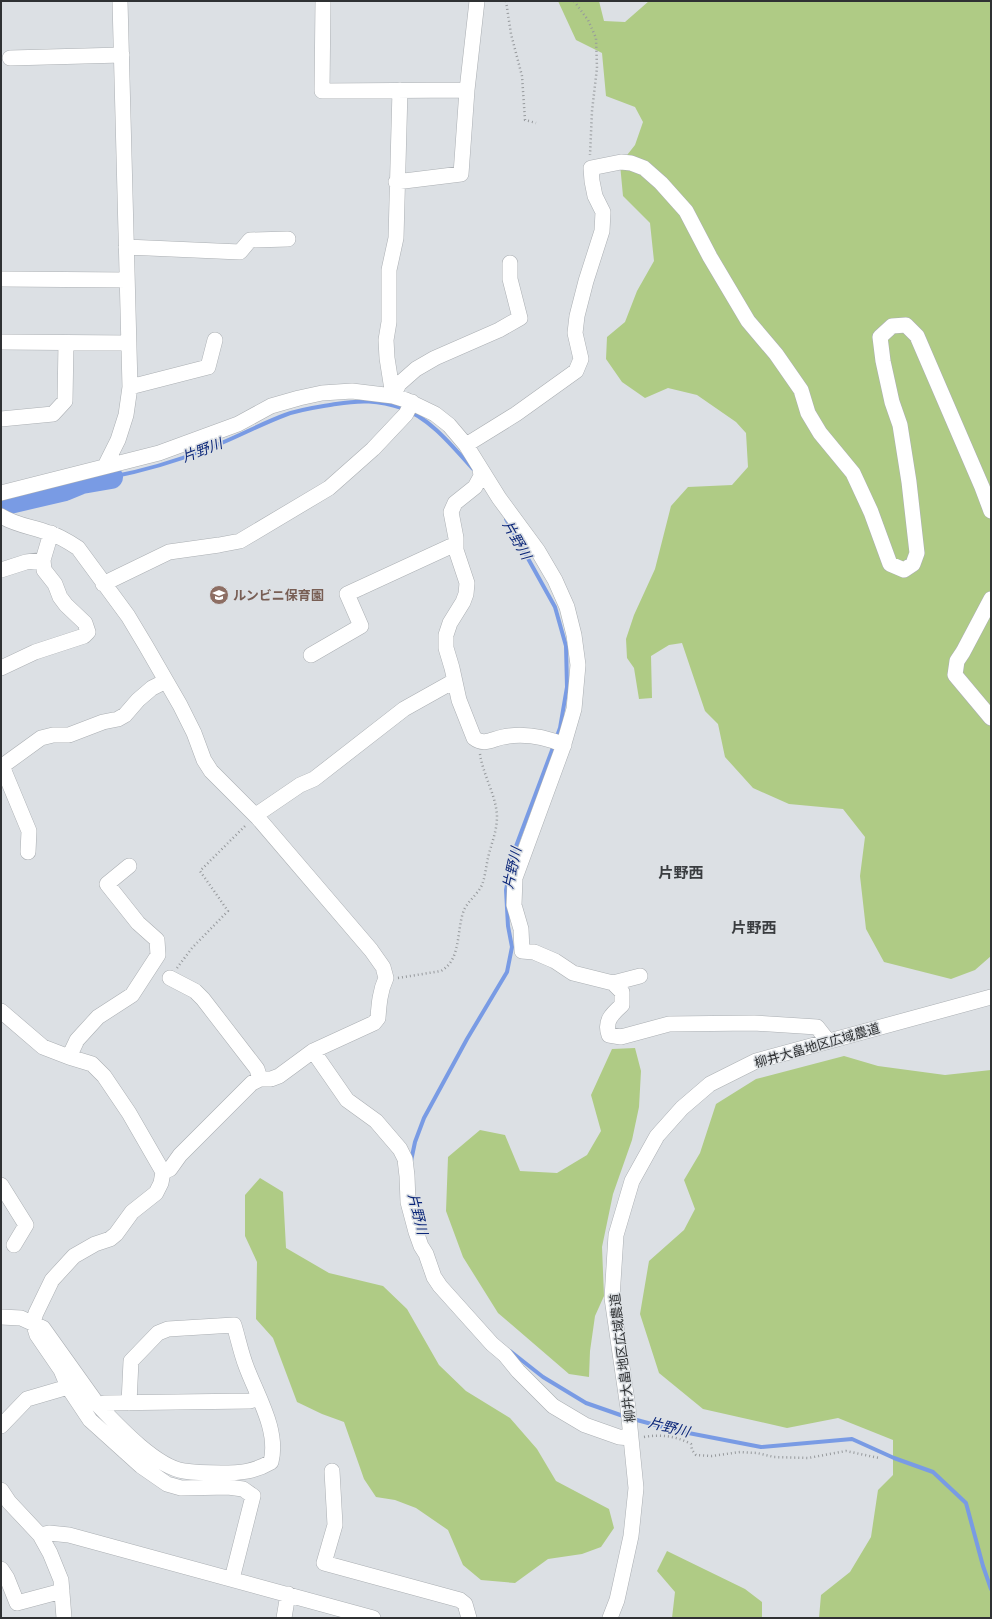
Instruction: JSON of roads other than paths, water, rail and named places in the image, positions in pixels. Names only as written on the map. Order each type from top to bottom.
[{"type":"street","points":[[105,466],[118,440],[122,428],[126,415],[130,387],[120,1]]},
{"type":"street","points":[[323,1],[322,92],[467,90]]},
{"type":"street","points":[[396,182],[461,174],[467,90],[477,1]]},
{"type":"street","points":[[10,58],[122,55]]},
{"type":"street","points":[[393,396],[387,358],[386,340],[389,322],[389,270],[396,238],[396,182],[400,90]]},
{"type":"street","points":[[466,445],[516,414],[576,371],[581,359],[575,333],[577,316],[586,281],[602,231],[603,212],[595,196],[591,168],[621,162],[631,163],[644,168],[661,183],[686,211],[710,257],[748,321],[776,354],[801,390],[808,413],[816,426],[852,473],[871,512],[890,564],[904,570],[913,564],[917,553],[909,482],[900,426],[892,402],[882,361],[880,337],[892,326],[906,325],[916,336],[991,511]]},
{"type":"street","points":[[126,246],[240,252],[250,240],[288,239]]},
{"type":"street","points":[[393,396],[399,384],[416,369],[435,358],[499,330],[520,318],[510,279],[510,263]]},
{"type":"street","points":[[1,279],[127,280]]},
{"type":"street","points":[[130,387],[208,367],[216,340]]},
{"type":"street","points":[[1,342],[129,343]]},
{"type":"street","points":[[1,419],[53,414],[65,401],[66,343]]},
{"type":"street","points":[[1,493],[159,453],[238,424],[271,406],[322,393],[352,391],[393,396],[409,408],[435,414],[449,425],[466,445],[499,498],[538,551],[555,580],[567,608],[574,635],[578,665],[574,709],[559,743],[515,878],[514,905],[521,929],[522,951],[534,952],[555,960],[573,972],[614,983],[640,976]]},
{"type":"street","points":[[103,584],[169,552],[219,546],[240,541],[328,488],[373,449],[409,408]]},
{"type":"street","points":[[480,468],[481,476],[475,487],[455,503],[451,512],[456,550],[467,583],[466,594],[450,623],[446,635],[446,648],[459,700],[474,738],[478,742],[486,742],[502,737],[520,734],[559,743]]},
{"type":"street","points":[[1,516],[7,520],[50,533],[78,548],[128,616],[194,733],[204,760],[208,766],[256,815],[371,950],[383,967],[386,978],[382,986],[378,1018],[374,1022],[313,1052],[279,1076],[270,1079],[260,1079],[252,1083],[180,1155],[170,1169],[163,1172]]},
{"type":"street","points":[[1,668],[35,652],[84,636],[88,632],[85,623],[66,605],[60,597],[55,584],[44,570],[44,560],[50,533]]},
{"type":"street","points":[[311,655],[361,626],[347,594],[456,545]]},
{"type":"street","points":[[1,570],[26,562],[44,560]]},
{"type":"street","points":[[991,599],[981,620],[957,661],[955,675],[991,718]]},
{"type":"street","points":[[28,852],[29,831],[2,767],[41,738],[53,735],[69,735],[103,722],[118,719],[125,715],[138,700],[152,688],[166,681]]},
{"type":"street","points":[[256,815],[300,785],[314,779],[404,709],[454,681]]},
{"type":"street","points":[[69,1057],[77,1040],[98,1018],[132,995],[158,955],[157,940],[138,923],[107,884],[129,866]]},
{"type":"street","points":[[170,978],[195,991],[203,999],[257,1069],[260,1079]]},
{"type":"street","points":[[614,983],[622,992],[622,1005],[610,1015],[606,1028],[609,1036],[621,1037],[669,1024],[754,1023],[817,1027],[828,1041]]},
{"type":"street","name":"柳井大畠地区広域農道","points":[[610,1618],[617,1600],[631,1536],[636,1488],[628,1408],[612,1298],[616,1235],[632,1181],[657,1136],[682,1108],[710,1084],[756,1061],[991,997]]},
{"type":"street","points":[[1,1011],[43,1046],[69,1057],[92,1064],[104,1076],[129,1113],[163,1172],[161,1183],[156,1193],[132,1212],[116,1234],[110,1239],[95,1244],[74,1256],[52,1280],[36,1313],[34,1322],[37,1334],[60,1370],[68,1387],[90,1420],[141,1466],[167,1484],[181,1488],[228,1486],[243,1489],[253,1496],[232,1580]]},
{"type":"street","points":[[313,1052],[347,1100],[376,1121],[400,1149],[405,1159],[408,1202],[416,1232],[434,1277],[440,1286],[492,1344],[505,1355],[518,1371],[553,1406],[585,1425],[619,1437],[630,1432]]},
{"type":"street","points":[[1,1185],[26,1225],[14,1245]]},
{"type":"street","points":[[1,1317],[21,1318],[34,1322],[43,1328],[98,1405],[141,1447],[168,1465],[183,1471],[231,1473],[258,1469],[271,1462],[274,1451],[273,1442],[264,1409],[246,1365],[234,1325],[168,1329],[158,1333],[131,1361],[129,1403]]},
{"type":"street","points":[[1,1426],[27,1399],[68,1387]]},
{"type":"street","points":[[98,1405],[104,1403],[250,1401],[260,1398]]},
{"type":"street","points":[[332,1471],[335,1525],[324,1562],[460,1600],[465,1604],[469,1618]]},
{"type":"street","points":[[1,1490],[40,1535],[61,1580],[67,1617]]},
{"type":"street","points":[[40,1535],[50,1533],[70,1534],[373,1618]]},
{"type":"street","points":[[1,1569],[7,1578],[16,1603],[62,1590]]},
{"type":"street","points":[[284,1618],[288,1594]]},
{"type":"waterway","name":"片野川","points":[[111,477],[158,466],[193,454],[225,442],[265,423],[291,413],[310,408],[361,401],[385,403],[402,408],[422,419],[440,434],[473,469]]},
{"type":"waterway","name":"片野川","points":[[1,504],[65,489],[82,482],[111,477]]},
{"type":"waterway","name":"片野川","points":[[506,519],[555,607],[566,646],[567,687],[560,728],[556,739]]},
{"type":"waterway","name":"片野川","points":[[411,1161],[415,1142],[424,1118],[467,1039],[507,972],[512,947],[508,926],[506,890],[512,857],[554,745]]},
{"type":"waterway","name":"片野川","points":[[510,1351],[543,1377],[586,1403],[626,1417]]},
{"type":"waterway","name":"片野川","points":[[633,1419],[678,1431],[761,1447],[852,1439],[894,1458],[933,1472],[966,1503],[983,1566],[991,1589]]},
{"type":"place","name":"ルンビニ保育園","points":[[219,595]]},
{"type":"district","name":"片野西","points":[[681,873]]},
{"type":"district","name":"片野西","points":[[754,928]]}]
